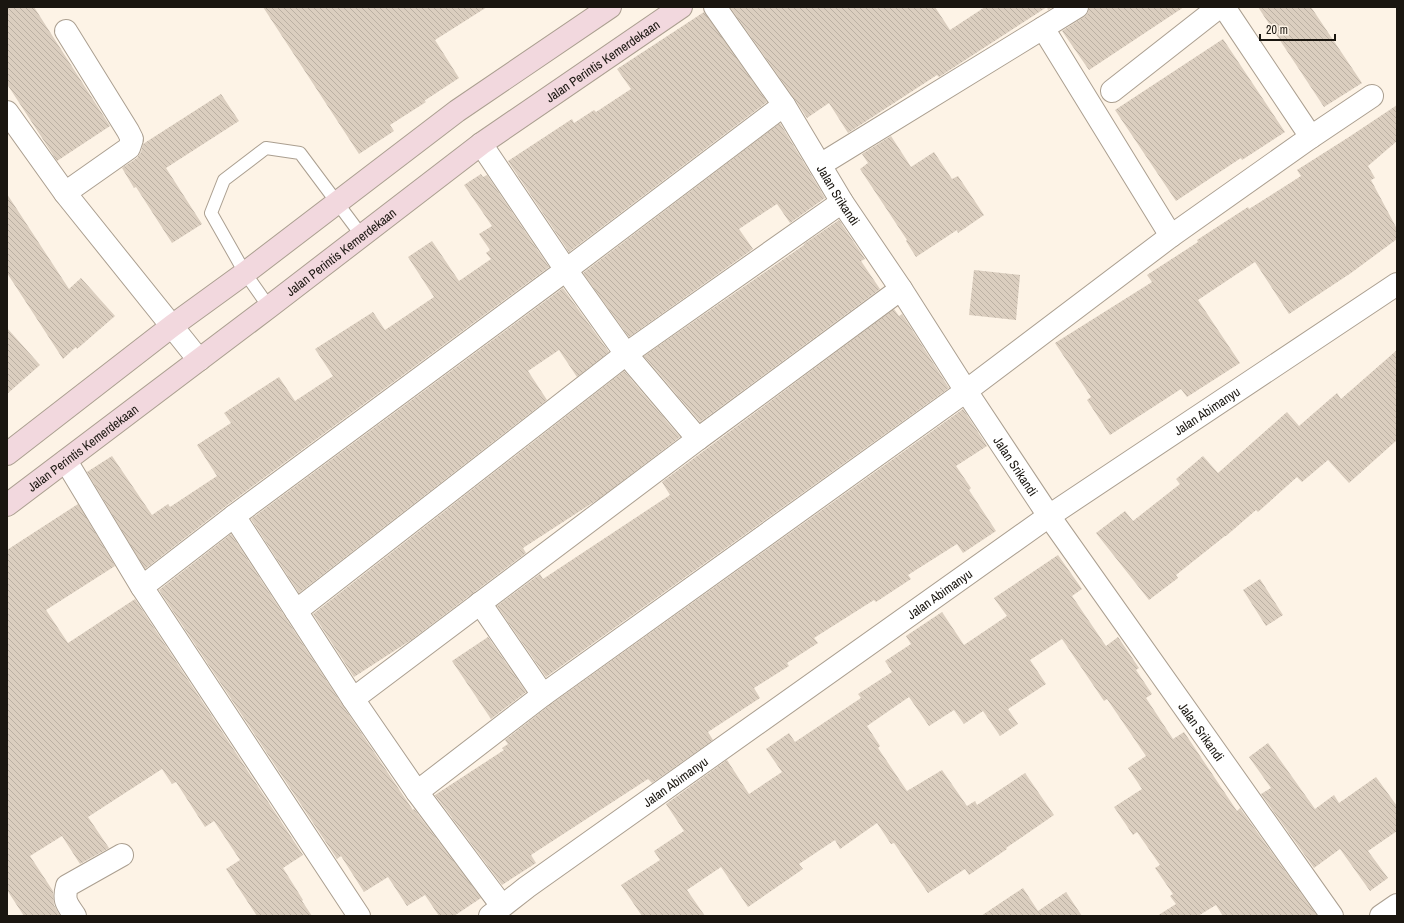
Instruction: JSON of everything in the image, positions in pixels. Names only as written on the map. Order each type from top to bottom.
[{"type":"main road","points":[[7,454],[172,326],[245,273],[457,112],[610,7]]},
{"type":"main road","name":"Jalan Perintis Kemerdekaan","points":[[7,505],[270,307],[481,144],[681,7]]},
{"type":"street","name":"Jalan Srikandi","points":[[715,7],[784,105],[842,202],[901,289],[966,391],[1049,516],[1332,916]]},
{"type":"street","points":[[820,165],[1077,7]]},
{"type":"street","points":[[1112,90],[1219,7]]},
{"type":"street","points":[[1224,7],[1311,137]]},
{"type":"street","points":[[1043,28],[1171,236]]},
{"type":"street","points":[[66,31],[132,139],[129,148],[66,193]]},
{"type":"street","points":[[417,792],[543,695],[966,391],[1171,236],[1311,137],[1372,96]]},
{"type":"street","points":[[142,587],[234,516],[566,270],[784,105]]},
{"type":"street","points":[[7,112],[66,193],[199,360]]},
{"type":"street","points":[[481,144],[566,270],[626,354],[698,439]]},
{"type":"street","points":[[296,611],[626,354],[842,202]]},
{"type":"street","name":"Jalan Abimanyu","points":[[496,911],[1049,516],[1397,284]]},
{"type":"street","points":[[353,699],[698,439],[901,289]]},
{"type":"street","points":[[66,461],[142,587],[359,916]]},
{"type":"street","points":[[234,516],[353,699],[496,911]]},
{"type":"street","points":[[480,603],[543,695]]},
{"type":"street","points":[[75,916],[66,903],[64,895],[67,886],[122,855]]},
{"type":"street","points":[[1381,916],[1397,905]]},
{"type":"lane","points":[[270,307],[245,273],[211,213],[224,180],[266,148],[300,153],[362,236]]},
{"type":"building","points":[[7,7],[34,7],[110,126],[57,161],[7,84]]},
{"type":"building","points":[[263,7],[487,7],[435,40],[459,78],[424,101],[426,102],[390,125],[394,131],[359,154]]},
{"type":"building","points":[[730,7],[935,7],[950,30],[985,7],[1047,7],[939,77],[937,75],[848,133],[829,103],[807,118]]},
{"type":"building","points":[[1089,7],[1184,7],[1089,70],[1062,31],[1084,17],[1088,13]]},
{"type":"building","points":[[1258,7],[1311,7],[1362,83],[1324,107]]},
{"type":"building","points":[[704,12],[767,102],[569,252],[508,161],[572,119],[574,123],[594,110],[596,112],[631,89],[617,69]]},
{"type":"building","points":[[1223,39],[1285,132],[1242,160],[1241,158],[1176,201],[1115,110]]},
{"type":"building","points":[[221,94],[239,121],[166,168],[202,224],[172,243],[122,168],[137,158],[141,152],[143,144]]},
{"type":"building","points":[[1397,105],[1397,141],[1368,166],[1375,178],[1371,180],[1397,229],[1397,239],[1351,273],[1289,314],[1255,262],[1198,300],[1240,363],[1187,397],[1181,389],[1110,435],[1087,400],[1091,397],[1055,343],[1152,282],[1147,275],[1248,207],[1249,209],[1301,176],[1297,170]]},
{"type":"building","points":[[780,123],[825,198],[790,223],[777,204],[739,229],[753,249],[629,337],[583,273]]},
{"type":"building","points":[[891,136],[911,167],[934,152],[952,179],[958,176],[984,215],[958,233],[957,230],[916,257],[906,241],[907,240],[860,169],[868,163],[862,154]]},
{"type":"building","points":[[481,174],[483,177],[487,175],[549,267],[226,506],[145,569],[87,472],[112,456],[152,515],[168,504],[170,507],[217,476],[197,445],[231,423],[224,413],[279,377],[295,401],[333,376],[315,349],[373,312],[385,330],[434,297],[408,257],[432,241],[459,281],[491,259],[486,253],[490,250],[479,234],[492,226],[464,185]]},
{"type":"building","points":[[7,194],[69,289],[81,278],[115,316],[77,349],[76,347],[63,359],[7,273]]},
{"type":"building","points":[[839,220],[865,259],[861,261],[880,289],[700,422],[644,356]]},
{"type":"building","points":[[974,270],[1020,275],[1016,320],[969,315]]},
{"type":"building","points":[[563,288],[609,352],[577,377],[559,350],[528,371],[547,400],[299,593],[251,519]]},
{"type":"building","points":[[894,309],[899,316],[902,314],[949,388],[546,677],[497,606],[540,574],[543,579],[670,495],[662,482]]},
{"type":"building","points":[[7,328],[40,365],[7,394]]},
{"type":"building","points":[[1397,350],[1397,440],[1349,483],[1328,460],[1302,482],[1297,477],[1258,512],[1256,510],[1226,536],[1176,575],[1178,578],[1149,600],[1096,533],[1125,511],[1133,521],[1180,484],[1176,479],[1203,456],[1218,473],[1287,412],[1299,426],[1337,393],[1341,399]]},
{"type":"building","points":[[624,371],[680,437],[600,498],[523,548],[526,553],[411,640],[354,677],[313,614]]},
{"type":"building","points":[[963,409],[987,446],[956,466],[971,488],[969,490],[996,531],[963,553],[957,544],[908,575],[911,579],[876,602],[874,600],[814,638],[818,643],[787,663],[789,666],[754,688],[760,698],[708,732],[713,740],[652,783],[648,779],[531,855],[536,863],[502,885],[435,795],[504,750],[502,748],[508,744],[505,740],[550,705]]},
{"type":"building","points":[[78,504],[115,566],[46,610],[68,643],[135,599],[303,855],[283,868],[312,916],[257,916],[226,869],[240,860],[214,821],[205,827],[176,782],[172,784],[162,769],[88,817],[109,848],[80,864],[62,836],[30,856],[53,891],[54,905],[60,916],[24,916],[7,890],[7,550]]},
{"type":"building","points":[[231,534],[413,810],[414,809],[481,898],[454,916],[439,916],[425,895],[407,906],[388,877],[364,892],[341,856],[337,859],[159,590]]},
{"type":"building","points":[[1058,555],[1082,589],[1072,596],[1106,646],[1118,637],[1139,668],[1136,670],[1152,694],[1146,698],[1173,739],[1184,732],[1237,811],[1240,808],[1317,916],[1223,916],[1216,905],[1198,916],[1157,916],[1176,904],[1170,896],[1173,894],[1155,868],[1160,865],[1137,832],[1133,835],[1114,807],[1142,789],[1128,768],[1146,756],[1107,699],[1104,701],[1062,639],[1030,660],[1046,684],[1008,709],[1018,724],[1000,736],[983,711],[964,724],[954,710],[929,726],[909,697],[867,726],[880,746],[878,748],[907,791],[942,770],[967,806],[975,801],[977,805],[1025,773],[1054,815],[969,875],[965,869],[928,893],[894,843],[891,844],[877,823],[840,849],[835,840],[799,864],[803,869],[748,907],[721,867],[687,890],[705,916],[642,916],[621,885],[660,860],[654,851],[684,831],[666,804],[727,760],[749,794],[782,772],[766,749],[789,733],[795,742],[861,698],[858,694],[892,672],[885,661],[911,644],[906,636],[942,612],[964,645],[1007,616],[994,598]]},
{"type":"building","points":[[1260,579],[1283,615],[1266,626],[1243,590]]},
{"type":"building","points":[[488,637],[526,692],[491,719],[452,661]]},
{"type":"building","points":[[1268,743],[1315,809],[1334,795],[1339,803],[1376,777],[1397,806],[1397,831],[1368,851],[1388,878],[1370,891],[1340,849],[1314,868],[1261,794],[1271,788],[1249,757]]},
{"type":"building","points":[[1023,888],[1038,911],[1066,892],[1082,916],[981,916]]}]
